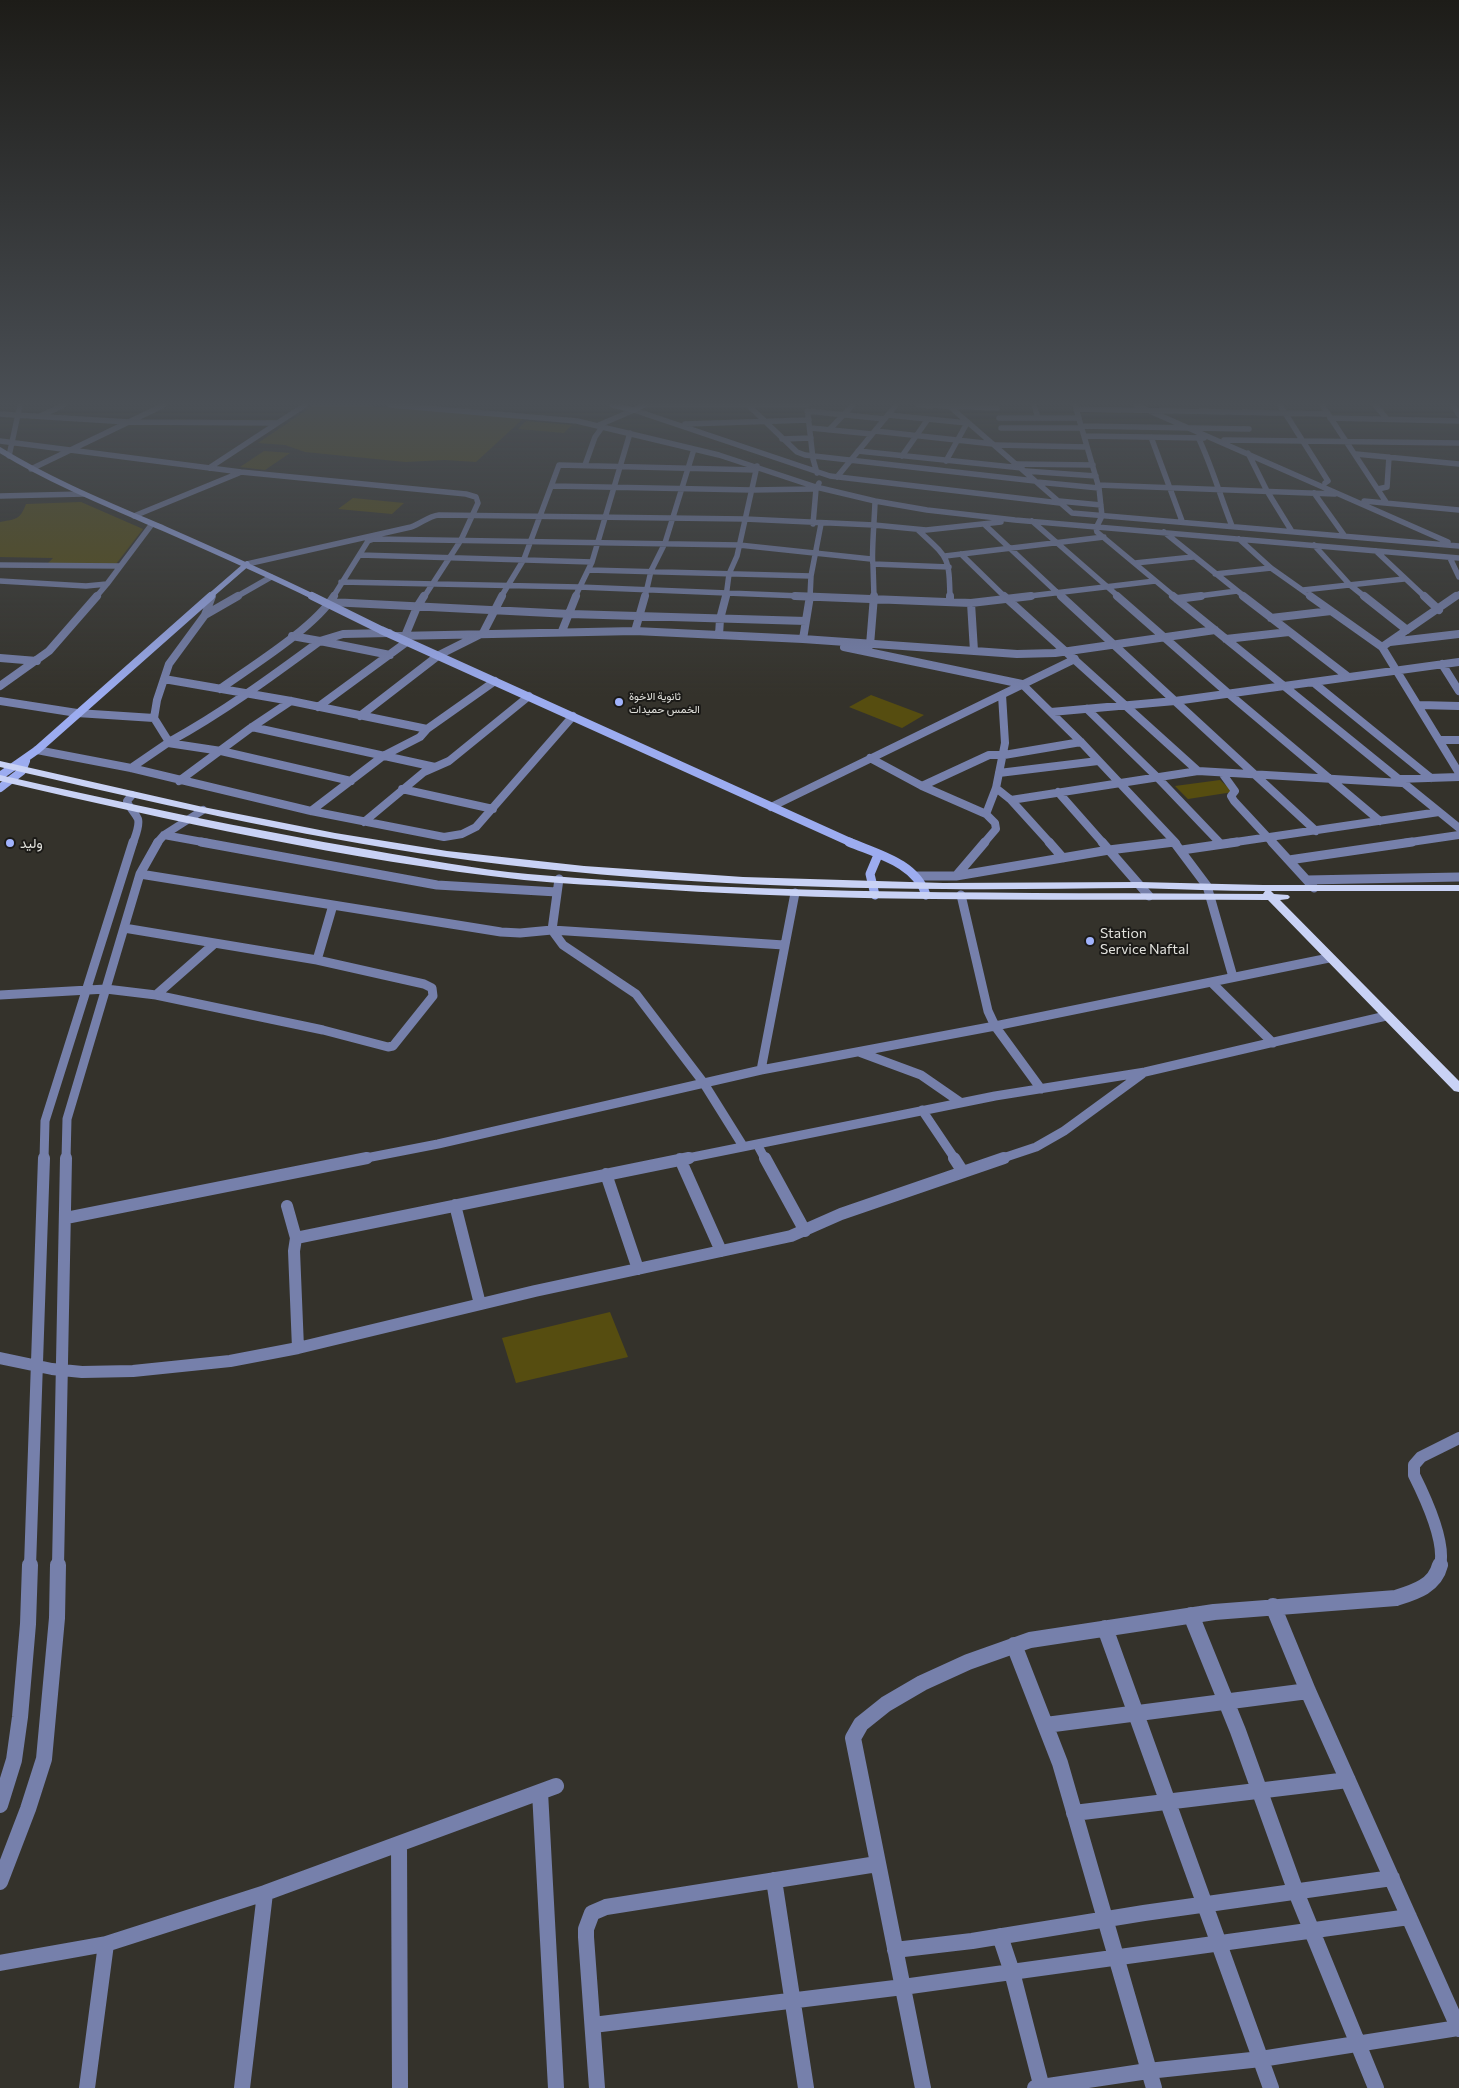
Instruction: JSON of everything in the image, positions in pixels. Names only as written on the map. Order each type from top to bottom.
[{"type":"main road","points":[[103,502],[247,564],[495,682],[878,855],[922,885],[961,895],[1149,896],[1208,891]]},
{"type":"main road","points":[[5,766],[28,758],[247,564]]},
{"type":"main road","points":[[3,778],[22,771],[28,758]]},
{"type":"main road","points":[[5,766],[203,810],[344,837],[504,861],[682,877],[922,885],[1139,885],[1208,891],[1459,895]]},
{"type":"main road","points":[[0,788],[5,766]]},
{"type":"main road","points":[[3,778],[188,820],[407,860],[526,877],[741,892],[875,894],[922,885]]},
{"type":"main road","points":[[875,894],[870,870],[878,855]]},
{"type":"main road","points":[[1266,892],[1311,884],[1459,888]]},
{"type":"main road","points":[[1266,892],[1459,1088]]},
{"type":"street","points":[[134,516],[167,502]]},
{"type":"street","points":[[318,707],[390,655],[404,638],[417,607],[461,540],[474,514],[477,502]]},
{"type":"street","points":[[360,716],[439,655],[483,633],[493,610],[524,559],[547,502]]},
{"type":"street","points":[[562,631],[579,587],[589,570],[610,502]]},
{"type":"street","points":[[635,631],[648,590],[651,571],[665,543],[678,502]]},
{"type":"street","points":[[719,635],[720,619],[727,593],[729,574],[737,556],[749,502]]},
{"type":"street","points":[[813,524],[815,502]]},
{"type":"street","points":[[870,644],[874,599],[872,562],[875,502]]},
{"type":"street","points":[[883,502],[927,510],[1032,522],[1459,558]]},
{"type":"street","points":[[1060,502],[1072,513],[1458,545]]},
{"type":"street","points":[[1069,502],[1101,504],[1102,516],[1097,526],[1097,532],[1399,781],[1459,828]]},
{"type":"street","points":[[1175,502],[1182,521]]},
{"type":"street","points":[[1222,502],[1232,526]]},
{"type":"street","points":[[1274,502],[1291,530]]},
{"type":"street","points":[[1321,502],[1344,535]]},
{"type":"street","points":[[1359,502],[1458,545]]},
{"type":"street","points":[[1367,502],[1458,545]]},
{"type":"street","points":[[1390,502],[1459,510]]},
{"type":"street","points":[[247,564],[411,527],[435,515],[607,516],[745,520],[874,525],[918,530],[985,525],[1015,520]]},
{"type":"street","points":[[1032,522],[1163,638],[1380,821]]},
{"type":"street","points":[[0,686],[37,661],[76,621],[107,584],[152,524]]},
{"type":"street","points":[[804,639],[811,576],[821,524]]},
{"type":"street","points":[[985,525],[1112,645],[1258,775],[1316,831]]},
{"type":"street","points":[[918,530],[945,556],[949,567],[950,602]]},
{"type":"street","points":[[1164,532],[1193,557],[1347,676]]},
{"type":"street","points":[[945,556],[1104,537]]},
{"type":"street","points":[[220,689],[292,636],[329,603],[340,582],[368,541],[377,538],[739,545],[872,562],[949,567]]},
{"type":"street","points":[[1239,539],[1271,568],[1331,611],[1385,645],[1397,669],[1459,773]]},
{"type":"street","points":[[1314,546],[1350,585],[1407,630]]},
{"type":"street","points":[[1376,551],[1439,610]]},
{"type":"street","points":[[360,554],[592,562]]},
{"type":"street","points":[[961,554],[1005,599],[1127,705],[1198,771]]},
{"type":"street","points":[[1135,564],[1193,557]]},
{"type":"street","points":[[1450,558],[1459,577]]},
{"type":"street","points":[[0,565],[119,566]]},
{"type":"street","points":[[1215,574],[1271,568]]},
{"type":"street","points":[[589,570],[811,576]]},
{"type":"street","points":[[205,615],[272,577]]},
{"type":"street","points":[[1303,590],[1404,579]]},
{"type":"street","points":[[0,581],[86,586],[107,584]]},
{"type":"street","points":[[340,582],[579,587],[971,603],[1155,581]]},
{"type":"street","points":[[1178,599],[1237,591]]},
{"type":"street","points":[[213,594],[205,615],[169,664],[154,718],[159,729],[169,742],[221,751],[351,780]]},
{"type":"street","points":[[1385,645],[1439,610],[1459,594]]},
{"type":"street","points":[[329,603],[570,614],[806,621]]},
{"type":"street","points":[[971,603],[974,651]]},
{"type":"street","points":[[1271,618],[1331,611]]},
{"type":"street","points":[[404,638],[483,633],[635,631],[804,639],[1017,654],[1064,651],[1215,630]]},
{"type":"street","points":[[1226,639],[1289,632]]},
{"type":"street","points":[[132,768],[169,742],[191,730],[272,677],[328,636],[389,633]]},
{"type":"street","points":[[1385,645],[1459,634]]},
{"type":"street","points":[[292,636],[390,655]]},
{"type":"street","points":[[821,641],[877,656],[1022,684],[1081,742],[1182,850],[1208,891],[1233,978]]},
{"type":"street","points":[[0,658],[37,661]]},
{"type":"street","points":[[771,807],[1075,660]]},
{"type":"street","points":[[1051,712],[1175,701],[1314,683],[1397,669],[1459,662]]},
{"type":"street","points":[[1442,664],[1459,691]]},
{"type":"street","points":[[1448,673],[1459,673]]},
{"type":"street","points":[[164,678],[291,701],[427,729]]},
{"type":"street","points":[[311,811],[383,756],[420,737],[427,729],[495,682]]},
{"type":"street","points":[[1314,683],[1431,778]]},
{"type":"street","points":[[986,814],[996,788],[1004,755],[1002,694]]},
{"type":"street","points":[[364,822],[424,772],[449,761],[529,696]]},
{"type":"street","points":[[0,701],[77,713],[154,718]]},
{"type":"street","points":[[179,781],[252,727],[291,701]]},
{"type":"street","points":[[1419,705],[1459,706]]},
{"type":"street","points":[[1086,708],[1156,776],[1220,843]]},
{"type":"street","points":[[37,750],[132,768],[179,781],[311,811],[444,837],[472,830],[493,809],[573,716]]},
{"type":"street","points":[[252,727],[435,767]]},
{"type":"street","points":[[1439,740],[1459,740]]},
{"type":"street","points":[[922,786],[984,756],[1004,755],[1081,742]]},
{"type":"street","points":[[870,758],[922,786],[986,814],[995,823],[996,829],[956,876]]},
{"type":"street","points":[[999,773],[1098,761]]},
{"type":"street","points":[[1011,800],[1198,771],[1399,781],[1459,777]]},
{"type":"street","points":[[1222,773],[1235,791],[1232,798],[1311,884],[1459,877]]},
{"type":"street","points":[[996,788],[1011,800],[1063,858]]},
{"type":"street","points":[[402,789],[493,809]]},
{"type":"street","points":[[1058,792],[1149,896]]},
{"type":"street","points":[[0,1805],[14,1760],[28,1624],[46,1121],[138,826],[138,819],[129,808],[127,801],[132,794]]},
{"type":"street","points":[[0,1882],[44,1759],[57,1618],[67,1119],[140,874],[154,847],[164,835],[203,810]]},
{"type":"street","points":[[1182,850],[1220,843],[1268,839],[1439,812]]},
{"type":"street","points":[[164,835],[437,886],[557,892]]},
{"type":"street","points":[[1289,860],[1459,835]]},
{"type":"street","points":[[922,885],[956,876],[1109,850],[1174,842]]},
{"type":"street","points":[[140,874],[501,932],[552,930],[784,945]]},
{"type":"street","points":[[559,880],[552,930],[563,945],[636,994],[703,1082],[743,1146]]},
{"type":"street","points":[[761,1070],[795,893]]},
{"type":"street","points":[[961,895],[988,1011],[995,1026],[1041,1089]]},
{"type":"street","points":[[317,960],[333,905]]},
{"type":"street","points":[[0,995],[86,989],[106,989],[156,995],[323,1030],[388,1047],[393,1046],[433,996],[432,988],[424,984],[317,960],[124,928]]},
{"type":"street","points":[[156,995],[214,944]]},
{"type":"street","points":[[66,1218],[438,1144],[761,1070],[995,1026],[1330,958]]},
{"type":"street","points":[[1211,982],[1273,1042]]},
{"type":"street","points":[[296,1238],[960,1102],[1145,1072],[1386,1016]]},
{"type":"street","points":[[858,1051],[906,1068],[960,1102]]},
{"type":"street","points":[[0,1358],[37,1366],[82,1372],[133,1371],[230,1361],[298,1348],[480,1304],[791,1236],[841,1214],[1050,1140],[1098,1109],[1145,1072]]},
{"type":"street","points":[[922,1110],[963,1172]]},
{"type":"street","points":[[757,1144],[806,1231]]},
{"type":"street","points":[[680,1159],[721,1251]]},
{"type":"street","points":[[606,1174],[638,1269]]},
{"type":"street","points":[[455,1205],[480,1304]]},
{"type":"street","points":[[287,1206],[296,1238],[294,1251],[298,1348]]},
{"type":"street","points":[[923,2088],[853,1738],[861,1724],[886,1704],[922,1683],[968,1662],[1030,1640],[1191,1615],[1273,1606],[1396,1598],[1416,1593],[1430,1583],[1440,1570],[1443,1556],[1440,1540],[1414,1475],[1414,1465],[1421,1457],[1459,1438]]},
{"type":"street","points":[[1000,1936],[1012,1972],[1039,2088],[1148,2071],[1261,2059],[1459,2028],[1308,1691],[1273,1606]]},
{"type":"street","points":[[1191,1615],[1260,1791],[1296,1892],[1314,1931],[1376,2088]]},
{"type":"street","points":[[1105,1628],[1272,2088]]},
{"type":"street","points":[[1014,1645],[1046,1725],[1074,1813],[1154,2088]]},
{"type":"street","points":[[1046,1725],[1308,1691]]},
{"type":"street","points":[[1074,1813],[1348,1780]]},
{"type":"street","points":[[0,1963],[106,1944],[265,1893],[556,1786]]},
{"type":"street","points":[[540,1792],[556,2088]]},
{"type":"street","points":[[399,1844],[400,2088]]},
{"type":"street","points":[[597,2088],[586,1929],[592,1913],[606,1907],[877,1864]]},
{"type":"street","points":[[896,1950],[1392,1878]]},
{"type":"street","points":[[774,1880],[806,2088]]},
{"type":"street","points":[[242,2088],[265,1893]]},
{"type":"street","points":[[593,2025],[903,1987],[1408,1917]]},
{"type":"street","points":[[87,2088],[106,1944]]},
{"type":"shaded area","points":[[82,502],[143,529],[116,564],[48,563],[53,558],[0,557],[0,522],[17,518],[22,513],[26,504]]},
{"type":"shaded area","points":[[347,502],[404,503],[392,514],[338,509]]},
{"type":"shaded area","points":[[871,695],[924,715],[902,728],[849,707]]},
{"type":"shaded area","points":[[1220,780],[1233,792],[1188,799],[1175,786]]},
{"type":"shaded area","points":[[610,1312],[628,1357],[516,1383],[502,1338]]},
{"type":"place","name":"ثانوية الاخوة الخمس حميدات","points":[[619,702]]},
{"type":"place","name":"وليد","points":[[10,843]]},
{"type":"place","name":"Station Service Naftal","points":[[1090,941]]}]
